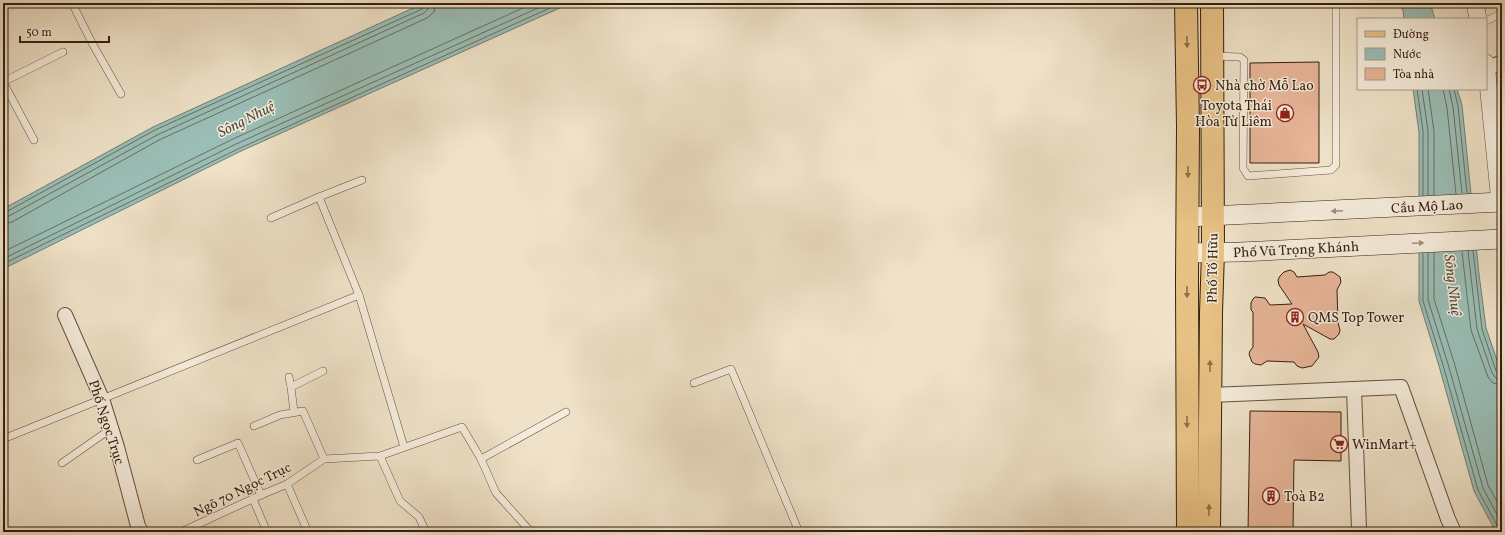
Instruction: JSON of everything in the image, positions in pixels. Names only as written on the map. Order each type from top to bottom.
[{"type":"main road","name":"Phố Tố Hữu","points":[[1186,3],[1188,140],[1188,532]]},
{"type":"main road","name":"Phố Tố Hữu","points":[[1209,532],[1213,252],[1212,3]]},
{"type":"main road","name":"Cầu Mộ Lao","points":[[1213,217],[1501,202]]},
{"type":"main road","points":[[1187,218],[1213,217]]},
{"type":"main road","name":"Phố Vũ Trọng Khánh","points":[[1187,253],[1502,239]]},
{"type":"main road","points":[[1188,490],[1210,489]]},
{"type":"street","points":[[1475,3],[1478,18]]},
{"type":"street","points":[[1492,65],[1501,202]]},
{"type":"street","name":"Phố Ngọc Trục","points":[[65,315],[102,399],[112,428],[138,526],[141,532]]},
{"type":"street","points":[[1210,395],[1402,387],[1448,519],[1454,532]]},
{"type":"street","points":[[1354,389],[1360,532]]},
{"type":"lane","points":[[72,3],[92,43],[121,94]]},
{"type":"lane","points":[[1212,56],[1240,57],[1244,60],[1243,168],[1248,176],[1331,170],[1336,165],[1336,3]]},
{"type":"lane","points":[[1487,21],[1502,13]]},
{"type":"lane","points":[[34,140],[3,82],[63,52]]},
{"type":"lane","points":[[271,218],[362,180]]},
{"type":"lane","points":[[319,197],[359,295],[404,447]]},
{"type":"lane","points":[[3,439],[359,295]]},
{"type":"lane","points":[[694,382],[731,369],[799,532]]},
{"type":"lane","points":[[291,387],[323,372]]},
{"type":"lane","points":[[289,377],[294,412]]},
{"type":"lane","points":[[254,426],[280,415],[303,411],[324,459],[380,456],[462,427],[481,459],[496,493],[531,532]]},
{"type":"lane","points":[[481,459],[566,412]]},
{"type":"lane","points":[[62,463],[112,428]]},
{"type":"lane","points":[[197,460],[238,443],[261,495]]},
{"type":"lane","points":[[380,456],[400,501],[419,517],[426,532]]},
{"type":"lane","name":"Ngõ 70 Ngọc Trục","points":[[181,532],[287,484],[324,459]]},
{"type":"lane","points":[[287,484],[308,532]]},
{"type":"lane","points":[[253,499],[267,532]]},
{"type":"water","name":"Sông Nhuệ","points":[[424,3],[571,3],[239,152],[3,269],[3,209],[153,127]]},
{"type":"water","points":[[1398,3],[1430,3],[1435,18],[1404,18],[1403,10]]},
{"type":"water","name":"Sông Nhuệ","points":[[1413,90],[1457,90],[1462,105],[1486,328],[1502,375],[1502,532],[1496,532],[1474,491],[1419,301],[1419,132]]},
{"type":"pier","points":[[1474,204],[1478,240],[1417,243],[1417,207]]},
{"type":"building","name":"Toyota Thái Hòa Từ Liêm","points":[[1319,62],[1319,163],[1250,163],[1250,63]]},
{"type":"building","name":"QMS Top Tower","points":[[1290,270],[1294,272],[1297,277],[1325,275],[1329,272],[1333,272],[1340,277],[1341,282],[1337,290],[1339,334],[1334,339],[1330,339],[1303,324],[1318,352],[1319,357],[1312,366],[1302,368],[1297,366],[1294,362],[1267,361],[1261,365],[1255,364],[1252,362],[1249,354],[1253,347],[1253,312],[1251,310],[1251,303],[1255,297],[1265,298],[1270,305],[1292,304],[1279,285],[1278,280],[1284,272]]},
{"type":"building","name":"Toà B2","points":[[1250,411],[1341,412],[1341,461],[1294,460],[1293,532],[1248,532]]},
{"type":"place","name":"Nhà chờ Mỗ Lao","points":[[1202,85]]},
{"type":"place","name":"Toyota Thái Hòa Từ Liêm","points":[[1285,113]]},
{"type":"place","name":"QMS Top Tower","points":[[1295,317]]},
{"type":"place","name":"WinMart+","points":[[1339,444]]},
{"type":"place","name":"Toà B2","points":[[1271,496]]}]
